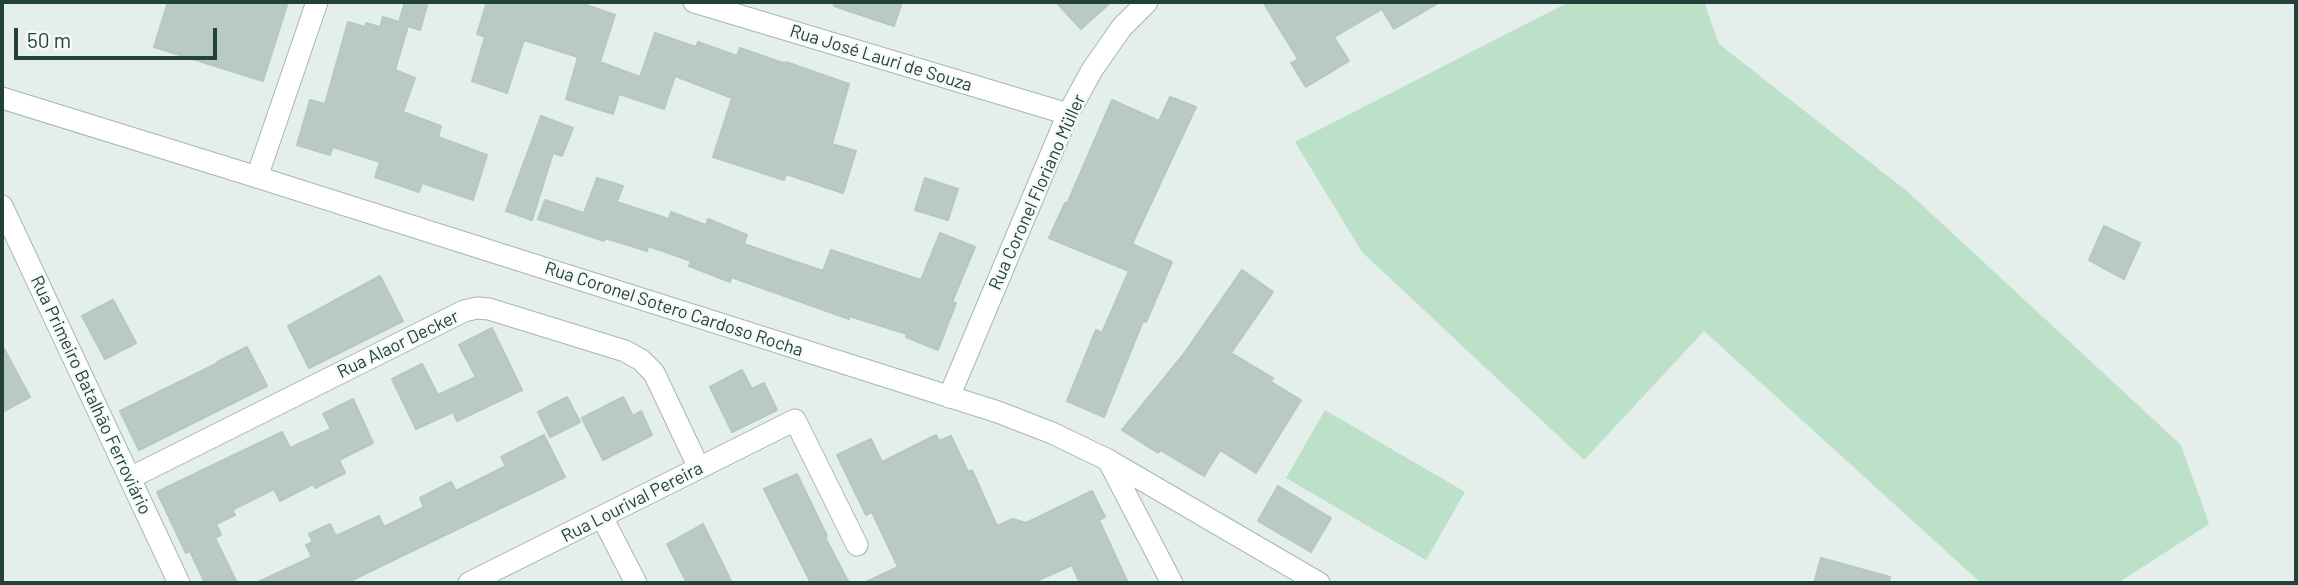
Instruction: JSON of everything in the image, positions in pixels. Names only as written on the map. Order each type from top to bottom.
[{"type":"street","points":[[257,177],[317,2]]},
{"type":"street","name":"Rua José Lauri de Souza","points":[[694,2],[1068,114]]},
{"type":"street","name":"Rua Coronel Floriano Müller","points":[[949,397],[1068,114],[1092,70],[1122,27],[1147,2]]},
{"type":"street","name":"Rua Coronel Sotero Cardoso Rocha","points":[[2,98],[949,397],[1052,433],[1108,460],[1320,583]]},
{"type":"street","name":"Rua Primeiro Batalhão Ferroviário","points":[[2,206],[179,583]]},
{"type":"street","name":"Rua Alaor Decker","points":[[130,478],[464,311],[477,308],[489,309],[625,351],[641,359],[654,373],[699,468]]},
{"type":"street","name":"Rua Lourival Pereira","points":[[469,583],[795,420],[857,545]]},
{"type":"street","points":[[1108,460],[1171,583]]},
{"type":"street","points":[[602,517],[636,583]]},
{"type":"green space","points":[[1569,2],[1704,2],[1719,44],[1908,192],[2181,445],[2209,524],[2118,583],[1981,583],[1704,331],[1584,460],[1362,252],[1295,142]]},
{"type":"green space","points":[[1325,410],[1465,492],[1426,560],[1286,478]]},
{"type":"building","points":[[168,2],[288,2],[263,81],[154,47]]},
{"type":"building","points":[[405,2],[428,2],[420,30],[408,26],[395,70],[415,78],[403,112],[441,126],[438,137],[487,155],[473,200],[422,183],[419,192],[375,177],[380,162],[333,147],[330,155],[297,145],[310,100],[325,104],[348,22],[365,27],[366,23],[380,27],[383,17],[399,22]]},
{"type":"building","points":[[487,2],[578,2],[615,15],[600,62],[640,77],[655,33],[696,47],[698,42],[737,56],[740,48],[849,84],[832,144],[856,151],[843,193],[786,174],[784,180],[713,157],[732,98],[675,76],[664,109],[619,94],[613,114],[566,99],[578,57],[524,40],[507,93],[472,81],[485,37],[477,34]]},
{"type":"building","points":[[835,2],[902,2],[894,26],[834,6]]},
{"type":"building","points":[[1056,2],[1111,2],[1081,29]]},
{"type":"building","points":[[1263,2],[1440,2],[1394,29],[1382,9],[1334,37],[1349,61],[1306,87],[1291,63],[1298,59]]},
{"type":"building","points":[[1170,97],[1196,107],[1132,244],[1172,262],[1146,322],[1143,321],[1104,417],[1067,401],[1096,330],[1102,333],[1129,271],[1049,238],[1065,203],[1067,204],[1112,100],[1159,121]]},
{"type":"building","points":[[541,116],[573,128],[562,156],[553,153],[532,220],[506,211]]},
{"type":"building","points":[[597,178],[623,186],[617,202],[669,219],[671,212],[706,225],[708,219],[747,235],[744,244],[823,271],[831,250],[921,280],[940,233],[975,247],[952,302],[956,303],[938,350],[906,337],[907,334],[849,316],[849,319],[731,277],[730,282],[689,266],[691,261],[648,246],[647,251],[605,238],[604,241],[538,219],[545,200],[584,213]]},
{"type":"building","points":[[925,178],[958,189],[948,220],[915,210]]},
{"type":"building","points":[[2104,226],[2140,243],[2124,279],[2089,260]]},
{"type":"building","points":[[1242,270],[1273,292],[1231,353],[1273,378],[1271,382],[1301,400],[1256,473],[1220,450],[1204,476],[1160,450],[1158,453],[1122,430],[1183,355]]},
{"type":"building","points":[[380,276],[403,321],[309,368],[288,326]]},
{"type":"building","points":[[113,300],[136,343],[105,359],[82,316]]},
{"type":"building","points":[[492,328],[522,390],[457,421],[453,412],[416,429],[392,379],[422,364],[438,395],[476,377],[459,345]]},
{"type":"building","points":[[2,345],[30,397],[2,412]]},
{"type":"building","points":[[247,347],[267,386],[139,450],[120,411]]},
{"type":"building","points":[[742,370],[752,389],[764,383],[777,410],[732,432],[710,387]]},
{"type":"building","points":[[567,397],[580,422],[550,437],[538,412]]},
{"type":"building","points":[[623,397],[633,416],[641,411],[652,435],[603,460],[582,418]]},
{"type":"building","points":[[353,399],[373,443],[339,460],[345,473],[315,488],[313,484],[280,501],[274,489],[232,510],[235,515],[216,524],[221,535],[215,538],[237,583],[205,583],[190,551],[186,553],[157,492],[282,432],[290,448],[331,429],[323,414]]},
{"type":"building","points":[[544,435],[565,477],[346,583],[256,583],[312,557],[306,545],[313,542],[309,534],[330,524],[336,536],[379,516],[384,527],[424,507],[420,498],[451,482],[456,491],[506,466],[501,457]]},
{"type":"building","points":[[936,435],[939,441],[951,436],[968,472],[972,470],[997,526],[1013,519],[1026,523],[1092,491],[1105,517],[1099,520],[1128,583],[1080,583],[1072,565],[1032,583],[864,583],[898,567],[872,512],[866,515],[837,455],[871,439],[882,462]]},
{"type":"building","points":[[797,474],[849,583],[811,583],[764,489]]},
{"type":"building","points":[[1278,486],[1331,518],[1311,552],[1258,521]]},
{"type":"building","points":[[703,524],[732,583],[687,583],[667,544]]},
{"type":"building","points":[[1821,558],[1890,577],[1889,583],[1814,583]]}]
